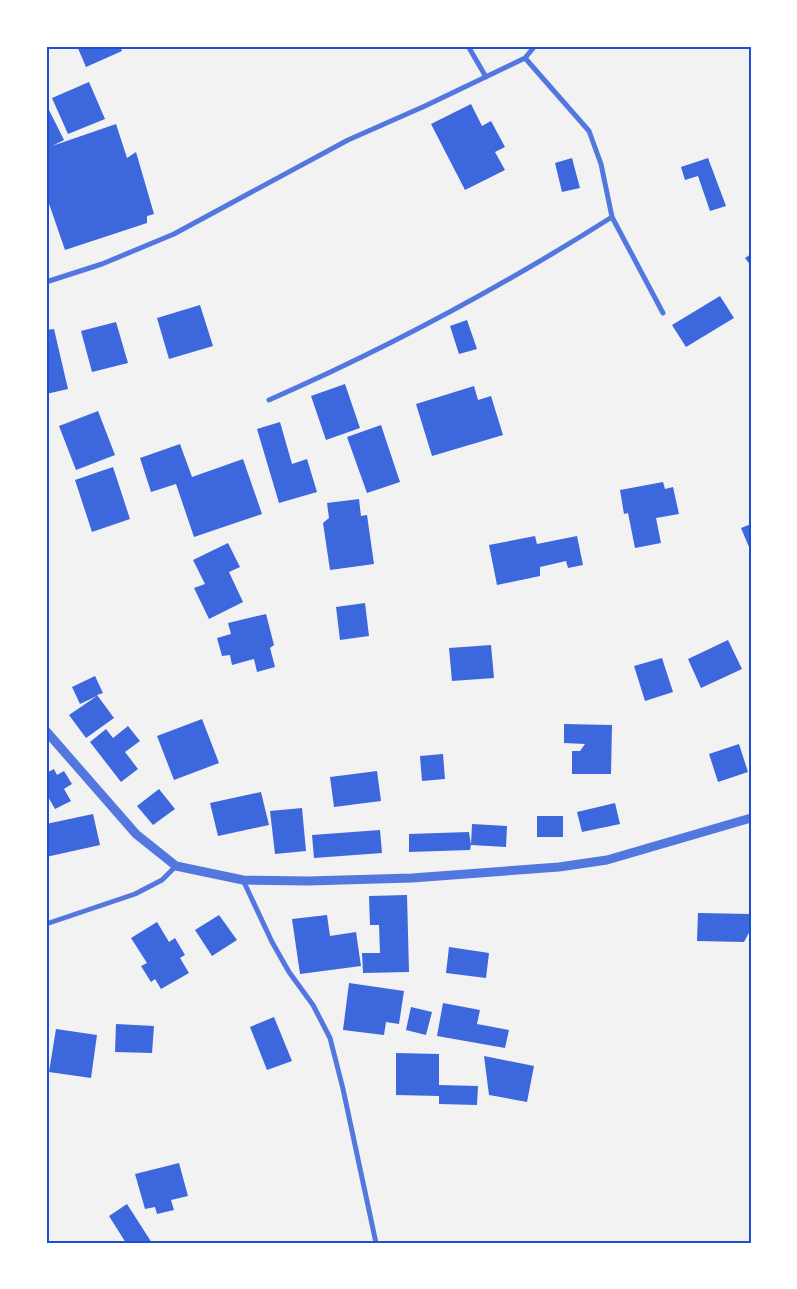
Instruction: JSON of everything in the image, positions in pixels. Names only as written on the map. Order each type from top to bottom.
[{"type":"street","points":[[468,46],[486,77]]},
{"type":"street","points":[[46,282],[102,264],[174,234],[348,140],[426,106],[525,58],[535,46]]},
{"type":"street","points":[[525,58],[589,131],[601,164],[612,217],[663,313]]},
{"type":"street","points":[[269,400],[327,374],[469,302],[548,257],[612,217]]},
{"type":"street","points":[[46,731],[136,834],[176,866],[243,880],[308,881],[412,878],[559,867],[607,860],[751,818]]},
{"type":"street","points":[[46,924],[135,894],[162,880],[176,866]]},
{"type":"street","points":[[243,880],[272,942],[289,972],[313,1006],[330,1038],[343,1088],[376,1243]]},
{"type":"building","points":[[77,46],[120,46],[122,51],[86,67]]},
{"type":"building","points":[[89,82],[105,119],[68,134],[52,98]]},
{"type":"building","points":[[46,104],[64,140],[52,146],[116,124],[127,158],[136,152],[154,214],[147,216],[147,223],[65,250],[46,195]]},
{"type":"building","points":[[471,104],[482,126],[491,121],[505,147],[495,152],[505,170],[465,190],[431,124]]},
{"type":"building","points":[[572,158],[580,188],[562,192],[555,163]]},
{"type":"building","points":[[708,158],[726,206],[710,211],[698,176],[685,180],[681,167]]},
{"type":"building","points":[[751,254],[751,266],[745,258]]},
{"type":"building","points":[[720,296],[734,318],[686,347],[672,325]]},
{"type":"building","points":[[200,305],[213,346],[169,359],[157,318]]},
{"type":"building","points":[[467,320],[477,349],[459,354],[450,326]]},
{"type":"building","points":[[116,322],[128,363],[92,372],[81,331]]},
{"type":"building","points":[[54,329],[68,389],[46,394],[46,330]]},
{"type":"building","points":[[345,384],[360,428],[326,440],[311,396]]},
{"type":"building","points":[[474,386],[478,400],[491,396],[503,435],[432,456],[416,404]]},
{"type":"building","points":[[98,411],[115,455],[76,470],[59,426]]},
{"type":"building","points":[[280,422],[292,464],[307,459],[317,492],[279,503],[257,429]]},
{"type":"building","points":[[381,425],[400,482],[367,493],[347,437]]},
{"type":"building","points":[[180,444],[192,477],[243,459],[262,514],[194,537],[176,484],[151,492],[140,458]]},
{"type":"building","points":[[113,467],[130,519],[92,532],[75,480]]},
{"type":"building","points":[[663,482],[665,489],[673,487],[679,514],[656,518],[661,543],[635,548],[628,513],[624,514],[620,490]]},
{"type":"building","points":[[359,499],[361,516],[367,515],[374,564],[330,570],[323,523],[329,518],[327,503]]},
{"type":"building","points":[[751,524],[751,546],[749,547],[741,528]]},
{"type":"building","points":[[535,536],[537,544],[577,536],[583,565],[568,568],[566,561],[540,567],[540,576],[497,585],[489,545]]},
{"type":"building","points":[[228,543],[240,567],[229,572],[243,602],[209,619],[194,588],[205,584],[193,560]]},
{"type":"building","points":[[365,603],[369,636],[340,640],[336,607]]},
{"type":"building","points":[[266,614],[274,645],[270,648],[275,667],[257,672],[254,659],[232,665],[230,655],[222,656],[217,638],[231,634],[228,623]]},
{"type":"building","points":[[728,640],[742,669],[701,688],[688,659]]},
{"type":"building","points":[[491,645],[494,678],[452,681],[449,648]]},
{"type":"building","points":[[662,658],[673,692],[645,701],[634,666]]},
{"type":"building","points":[[95,676],[103,693],[97,695],[114,718],[86,738],[69,715],[97,696],[80,704],[72,687]]},
{"type":"building","points":[[202,719],[219,763],[174,780],[157,736]]},
{"type":"building","points":[[564,724],[612,725],[611,774],[572,774],[572,751],[580,751],[585,744],[564,743]]},
{"type":"building","points":[[128,726],[140,741],[125,752],[138,769],[121,782],[90,742],[106,729],[113,738]]},
{"type":"building","points":[[739,744],[748,772],[718,782],[709,754]]},
{"type":"building","points":[[443,754],[445,779],[422,781],[420,756]]},
{"type":"building","points":[[54,769],[57,775],[64,771],[72,784],[64,789],[71,801],[55,809],[46,793],[46,773]]},
{"type":"building","points":[[377,771],[381,801],[334,807],[330,777]]},
{"type":"building","points":[[159,789],[175,809],[153,825],[137,806]]},
{"type":"building","points":[[261,792],[269,825],[218,836],[210,803]]},
{"type":"building","points":[[615,803],[620,824],[582,832],[577,812]]},
{"type":"building","points":[[302,808],[306,851],[275,854],[270,811]]},
{"type":"building","points":[[93,814],[100,845],[46,857],[46,824]]},
{"type":"building","points":[[537,816],[563,816],[563,837],[537,837]]},
{"type":"building","points":[[472,824],[507,826],[506,847],[471,845]]},
{"type":"building","points":[[380,830],[382,853],[314,858],[312,835]]},
{"type":"building","points":[[469,832],[470,850],[409,852],[409,834]]},
{"type":"building","points":[[407,895],[409,972],[363,973],[362,953],[380,953],[379,925],[370,925],[369,896]]},
{"type":"building","points":[[698,913],[751,914],[751,929],[744,942],[697,941]]},
{"type":"building","points":[[219,915],[237,940],[212,956],[195,930]]},
{"type":"building","points":[[327,915],[330,936],[356,932],[361,966],[300,974],[292,919]]},
{"type":"building","points":[[157,922],[169,942],[175,938],[185,955],[180,958],[189,973],[161,989],[155,979],[151,982],[141,966],[147,963],[131,938]]},
{"type":"building","points":[[449,947],[489,953],[486,978],[446,973]]},
{"type":"building","points":[[349,983],[404,991],[399,1024],[386,1022],[384,1035],[343,1030]]},
{"type":"building","points":[[443,1003],[480,1010],[477,1024],[509,1030],[505,1048],[437,1036]]},
{"type":"building","points":[[411,1007],[432,1012],[426,1035],[406,1030]]},
{"type":"building","points":[[274,1017],[292,1061],[267,1070],[250,1027]]},
{"type":"building","points":[[116,1024],[154,1026],[152,1053],[115,1052]]},
{"type":"building","points":[[56,1029],[97,1035],[91,1078],[49,1072]]},
{"type":"building","points":[[396,1053],[439,1054],[439,1085],[478,1086],[477,1105],[439,1104],[439,1096],[396,1095]]},
{"type":"building","points":[[484,1056],[534,1066],[527,1102],[489,1095]]},
{"type":"building","points":[[179,1163],[188,1196],[171,1200],[174,1210],[157,1214],[155,1207],[145,1209],[135,1174]]},
{"type":"building","points":[[127,1204],[152,1243],[126,1243],[109,1216]]}]
